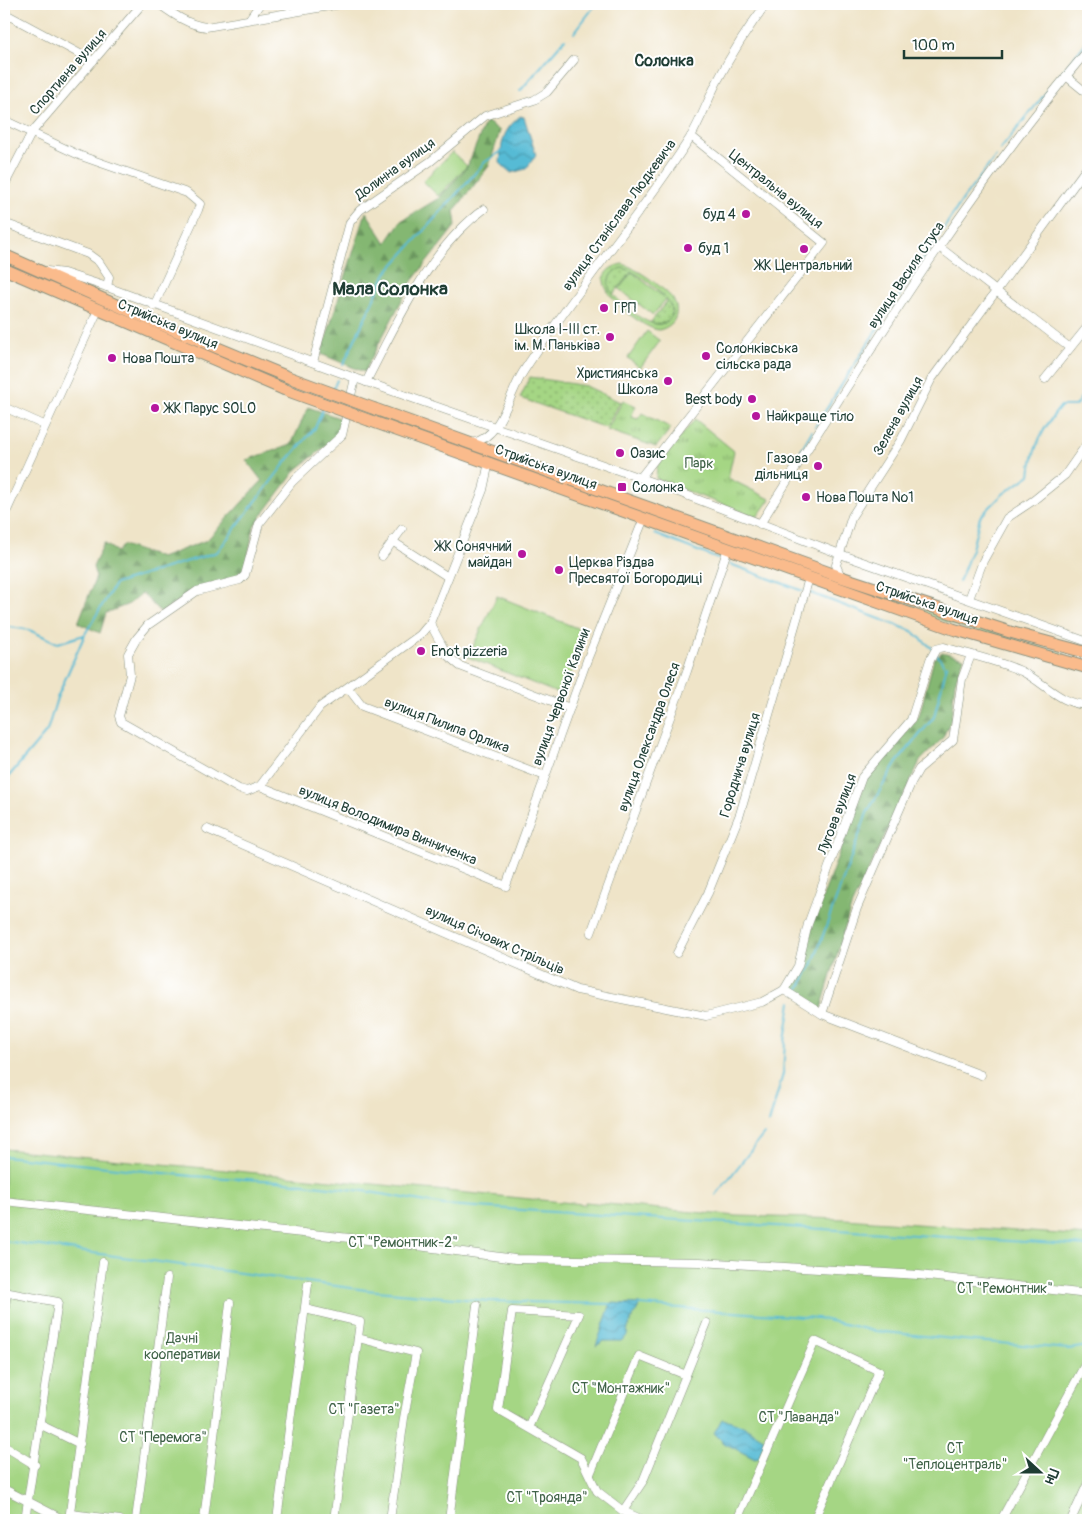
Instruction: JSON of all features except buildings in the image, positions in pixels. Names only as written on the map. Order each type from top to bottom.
[{"type":"highway","name":"Стрийська вулиця","points":[[4,255],[150,320],[288,377],[375,409],[841,577],[1010,632],[1088,653]]},
{"type":"highway","name":"Стрийська вулиця","points":[[4,269],[283,388],[728,548],[806,586],[1088,668]]},
{"type":"street","name":"Спортивна вулиця","points":[[4,186],[32,132],[142,4]]},
{"type":"street","points":[[159,4],[177,16],[198,26],[206,27],[341,4]]},
{"type":"street","points":[[250,18],[260,4]]},
{"type":"street","name":"вулиця Станіслава Людкевича","points":[[486,438],[494,427],[522,374],[581,288],[654,192],[691,136],[744,34],[766,4]]},
{"type":"street","points":[[4,13],[93,61]]},
{"type":"street","name":"вулиця Василя Стуса","points":[[760,524],[938,246],[1004,156],[1088,50]]},
{"type":"street","name":"Долинна вулиця","points":[[313,362],[350,222],[360,210],[431,161],[485,116],[534,100],[547,92],[574,60]]},
{"type":"street","points":[[1066,76],[1088,94]]},
{"type":"street","points":[[4,120],[81,156],[176,189],[197,200],[200,204],[198,210],[154,306]]},
{"type":"street","name":"Центральна вулиця","points":[[640,478],[824,242],[691,136]]},
{"type":"street","name":"Зелена вулиця","points":[[841,577],[836,568],[852,516],[901,440],[931,380],[997,293],[1088,166]]},
{"type":"street","points":[[366,382],[419,281],[470,219],[484,209]]},
{"type":"street","points":[[4,222],[88,254],[99,262],[109,277],[107,287]]},
{"type":"street","points":[[938,246],[1070,348]]},
{"type":"street","points":[[39,270],[64,273],[107,287],[154,306],[366,382],[640,478],[760,524],[839,557],[969,599],[1088,642]]},
{"type":"street","points":[[4,517],[44,425],[98,310]]},
{"type":"street","points":[[1045,379],[1088,326]]},
{"type":"street","points":[[355,378],[342,435],[292,482],[259,524],[244,575],[240,580],[197,591],[148,625],[137,638],[128,654],[130,675],[119,716],[120,722],[239,789],[247,791],[260,786],[320,707],[420,635],[430,623],[483,490],[488,462]]},
{"type":"street","points":[[4,407],[44,425]]},
{"type":"street","points":[[471,443],[486,438],[488,446],[495,452]]},
{"type":"street","points":[[969,599],[983,561],[1007,518],[1034,500],[1065,475],[1088,442]]},
{"type":"street","name":"вулиця Червоної Калини","points":[[506,886],[570,708],[644,518]]},
{"type":"street","points":[[382,556],[402,528]]},
{"type":"street","points":[[392,541],[448,577]]},
{"type":"street","name":"вулиця Олександра Олеся","points":[[591,933],[687,671],[728,548]]},
{"type":"street","points":[[819,569],[830,567],[839,557]]},
{"type":"street","name":"Городнича вулиця","points":[[677,953],[708,893],[740,814],[806,586]]},
{"type":"street","points":[[430,623],[447,655],[460,666],[570,708]]},
{"type":"street","name":"Лугова вулиця","points":[[784,990],[798,966],[808,924],[862,777],[910,720],[930,660],[936,649],[944,646],[1004,664],[1024,673],[1074,704],[1088,705]]},
{"type":"street","points":[[822,1014],[857,908],[912,781],[919,769],[953,740],[962,679],[970,655]]},
{"type":"street","name":"вулиця Пилипа Орлика","points":[[348,688],[362,706],[545,776]]},
{"type":"street","name":"вулиця Володимира Винниченка","points":[[260,786],[506,886]]},
{"type":"street","name":"вулиця Січових Стрільців","points":[[206,828],[577,990],[706,1016],[762,1002],[784,990]]},
{"type":"street","points":[[784,990],[822,1014],[981,1075]]},
{"type":"street","points":[[4,1201],[396,1243],[515,1259],[700,1262],[919,1275],[1088,1294]]},
{"type":"street","points":[[103,1262],[70,1517],[120,1520]]},
{"type":"street","points":[[136,1520],[167,1278]]},
{"type":"street","points":[[277,1520],[308,1284]]},
{"type":"street","points":[[4,1315],[5,1292],[58,1302],[35,1466],[27,1500],[25,1520]]},
{"type":"street","points":[[204,1520],[230,1303]]},
{"type":"street","points":[[449,1520],[477,1305]]},
{"type":"street","points":[[305,1309],[360,1322],[334,1520]]},
{"type":"street","points":[[529,1428],[579,1315],[512,1311],[498,1410],[529,1428],[581,1458],[597,1491],[624,1511],[643,1520]]},
{"type":"street","points":[[624,1511],[643,1481],[707,1323]]},
{"type":"street","points":[[358,1338],[416,1353],[404,1418],[390,1520]]},
{"type":"street","points":[[737,1520],[743,1502],[815,1341],[879,1371],[814,1520]]},
{"type":"street","points":[[590,1474],[639,1356],[686,1376]]},
{"type":"street","points":[[1001,1520],[1088,1359]]},
{"type":"street","points":[[41,1425],[80,1444]]},
{"type":"street","points":[[4,1446],[35,1466]]},
{"type":"street","points":[[1071,1520],[1088,1483]]},
{"type":"street","points":[[4,1489],[64,1520]]},
{"type":"green space","points":[[486,121],[500,131],[489,166],[454,211],[456,225],[412,281],[364,372],[321,354],[366,212],[386,243],[401,221],[439,198],[467,167]]},
{"type":"green space","points":[[452,152],[467,166],[438,196],[423,181]]},
{"type":"green space","points":[[4,260],[281,379],[280,382],[4,263]]},
{"type":"green space","points":[[622,264],[634,269],[658,285],[674,301],[676,312],[672,323],[659,330],[651,328],[627,312],[615,302],[607,290],[604,279],[608,270]],"holes":[[[622,268],[644,279],[667,300],[673,313],[668,321],[660,324],[651,323],[623,305],[610,291],[608,283],[614,271]]]},
{"type":"green space","points":[[622,268],[632,271],[613,295],[609,287],[609,278],[614,272]]},
{"type":"green space","points":[[632,272],[666,299],[653,315],[619,289]]},
{"type":"green space","points":[[668,300],[672,307],[671,318],[663,324],[650,323]]},
{"type":"green space","points":[[647,331],[660,341],[640,368],[628,358]]},
{"type":"green space","points":[[530,377],[586,386],[620,402],[606,428],[520,398]]},
{"type":"green space","points":[[623,400],[636,406],[631,417],[638,419],[642,413],[671,428],[656,447],[607,430]]},
{"type":"green space","points":[[308,407],[342,419],[340,435],[297,469],[254,526],[246,566],[239,578],[199,587],[161,613],[142,593],[129,604],[106,613],[100,633],[78,623],[96,577],[93,567],[104,543],[117,552],[123,545],[161,558],[207,540],[262,481],[246,460],[291,445]]},
{"type":"green space","points":[[374,413],[661,516],[660,518],[373,416]]},
{"type":"green space","name":"Парк","points":[[695,419],[734,451],[728,478],[770,499],[757,517],[662,482],[656,478],[657,466]]},
{"type":"green space","points":[[665,517],[955,621],[1065,653],[1063,657],[954,625],[664,520]]},
{"type":"green space","points":[[497,596],[587,632],[562,695],[468,657]]},
{"type":"green space","points":[[942,652],[964,658],[955,682],[951,720],[942,739],[920,761],[851,907],[821,1009],[790,989],[801,968],[811,929],[867,777],[919,716],[934,659]]},
{"type":"green space","name":"Дачні кооперативи","points":[[4,1149],[583,1204],[585,1206],[585,1202],[736,1216],[844,1219],[1088,1236],[1088,1520],[4,1520]]},
{"type":"water","points":[[520,116],[524,117],[536,155],[526,169],[511,173],[500,163],[501,148],[506,132]]},
{"type":"water","points":[[611,1303],[640,1304],[630,1324],[627,1336],[621,1341],[604,1341],[596,1346]]},
{"type":"water","points":[[722,1419],[739,1424],[765,1439],[759,1458],[755,1459],[724,1443],[714,1433]]},
{"type":"waterway","points":[[574,33],[596,4]]},
{"type":"waterway","points":[[520,91],[565,39]]},
{"type":"waterway","points":[[1000,150],[1088,40]]},
{"type":"waterway","points":[[343,365],[386,273],[485,162],[502,151]]},
{"type":"waterway","points":[[910,280],[963,199],[996,156]]},
{"type":"waterway","points":[[882,322],[908,283]]},
{"type":"waterway","points":[[815,427],[879,326]]},
{"type":"waterway","points":[[333,389],[337,380]]},
{"type":"waterway","points":[[959,582],[972,549],[980,517],[1003,494],[1030,475],[1036,446],[1049,422],[1061,406],[1075,406],[1088,388]]},
{"type":"waterway","points":[[4,782],[47,731],[57,698],[85,634],[115,584],[217,552],[286,462],[315,428],[323,409]]},
{"type":"waterway","points":[[801,450],[812,431]]},
{"type":"waterway","points":[[655,534],[718,559]]},
{"type":"waterway","points":[[730,564],[803,591]]},
{"type":"waterway","points":[[808,592],[912,631],[933,649]]},
{"type":"waterway","points":[[4,626],[29,630],[58,643],[84,635]]},
{"type":"waterway","points":[[936,653],[946,668]]},
{"type":"waterway","points":[[798,990],[813,963],[867,813],[894,766],[934,717],[947,665]]},
{"type":"waterway","points":[[769,1123],[783,1074],[785,1041],[791,1002]]},
{"type":"waterway","points":[[716,1195],[764,1134]]},
{"type":"waterway","points":[[4,1156],[192,1176],[278,1181],[364,1191],[444,1205],[1088,1246]]},
{"type":"waterway","points":[[4,1241],[366,1290],[488,1301],[611,1304]]},
{"type":"waterway","points":[[639,1305],[817,1318],[875,1331],[963,1340],[1069,1349],[1088,1346]]},
{"type":"place","name":"буд 4","points":[[746,214]]},
{"type":"place","name":"буд 1","points":[[688,248]]},
{"type":"place","name":"ЖК Центральний","points":[[804,249]]},
{"type":"place","name":"ГРП","points":[[604,308]]},
{"type":"place","name":"Школа І-ІІІ ст. ім. М. Паньківа","points":[[610,337]]},
{"type":"place","name":"Солонківська сільска рада","points":[[706,356]]},
{"type":"place","name":"Нова Пошта","points":[[112,358]]},
{"type":"place","name":"Християнська Школа","points":[[668,381]]},
{"type":"place","name":"Best body","points":[[752,399]]},
{"type":"place","name":"ЖК Парус SOLO","points":[[155,408]]},
{"type":"place","name":"Найкраще тіло","points":[[756,416]]},
{"type":"place","name":"Оазис","points":[[620,453]]},
{"type":"place","name":"Газова дільниця","points":[[818,466]]},
{"type":"place","name":"Солонка","points":[[622,487]]},
{"type":"place","name":"Нова Пошта №1","points":[[806,497]]},
{"type":"place","name":"ЖК Сонячний майдан","points":[[522,554]]},
{"type":"place","name":"Церква Різдва Пресвятої Богородиці","points":[[559,570]]},
{"type":"place","name":"Enot pizzeria","points":[[421,651]]},
{"type":"district","name":"Солонка","points":[[664,61]]},
{"type":"district","name":"Мала Солонка","points":[[390,289]]},
{"type":"park label","name":"СТ \"Ремонтник-2\"","points":[[403,1242]]},
{"type":"park label","name":"СТ \"Ремонтник\"","points":[[1005,1288]]},
{"type":"park label","name":"СТ \"Монтажник\"","points":[[621,1388]]},
{"type":"park label","name":"СТ \"Газета\"","points":[[364,1409]]},
{"type":"park label","name":"СТ \"Лаванда\"","points":[[799,1417]]},
{"type":"park label","name":"СТ \"Перемога\"","points":[[163,1437]]},
{"type":"park label","name":"СТ \"Теплоцентраль\"","points":[[955,1456]]},
{"type":"park label","name":"СТ \"Троянда\"","points":[[547,1497]]}]
